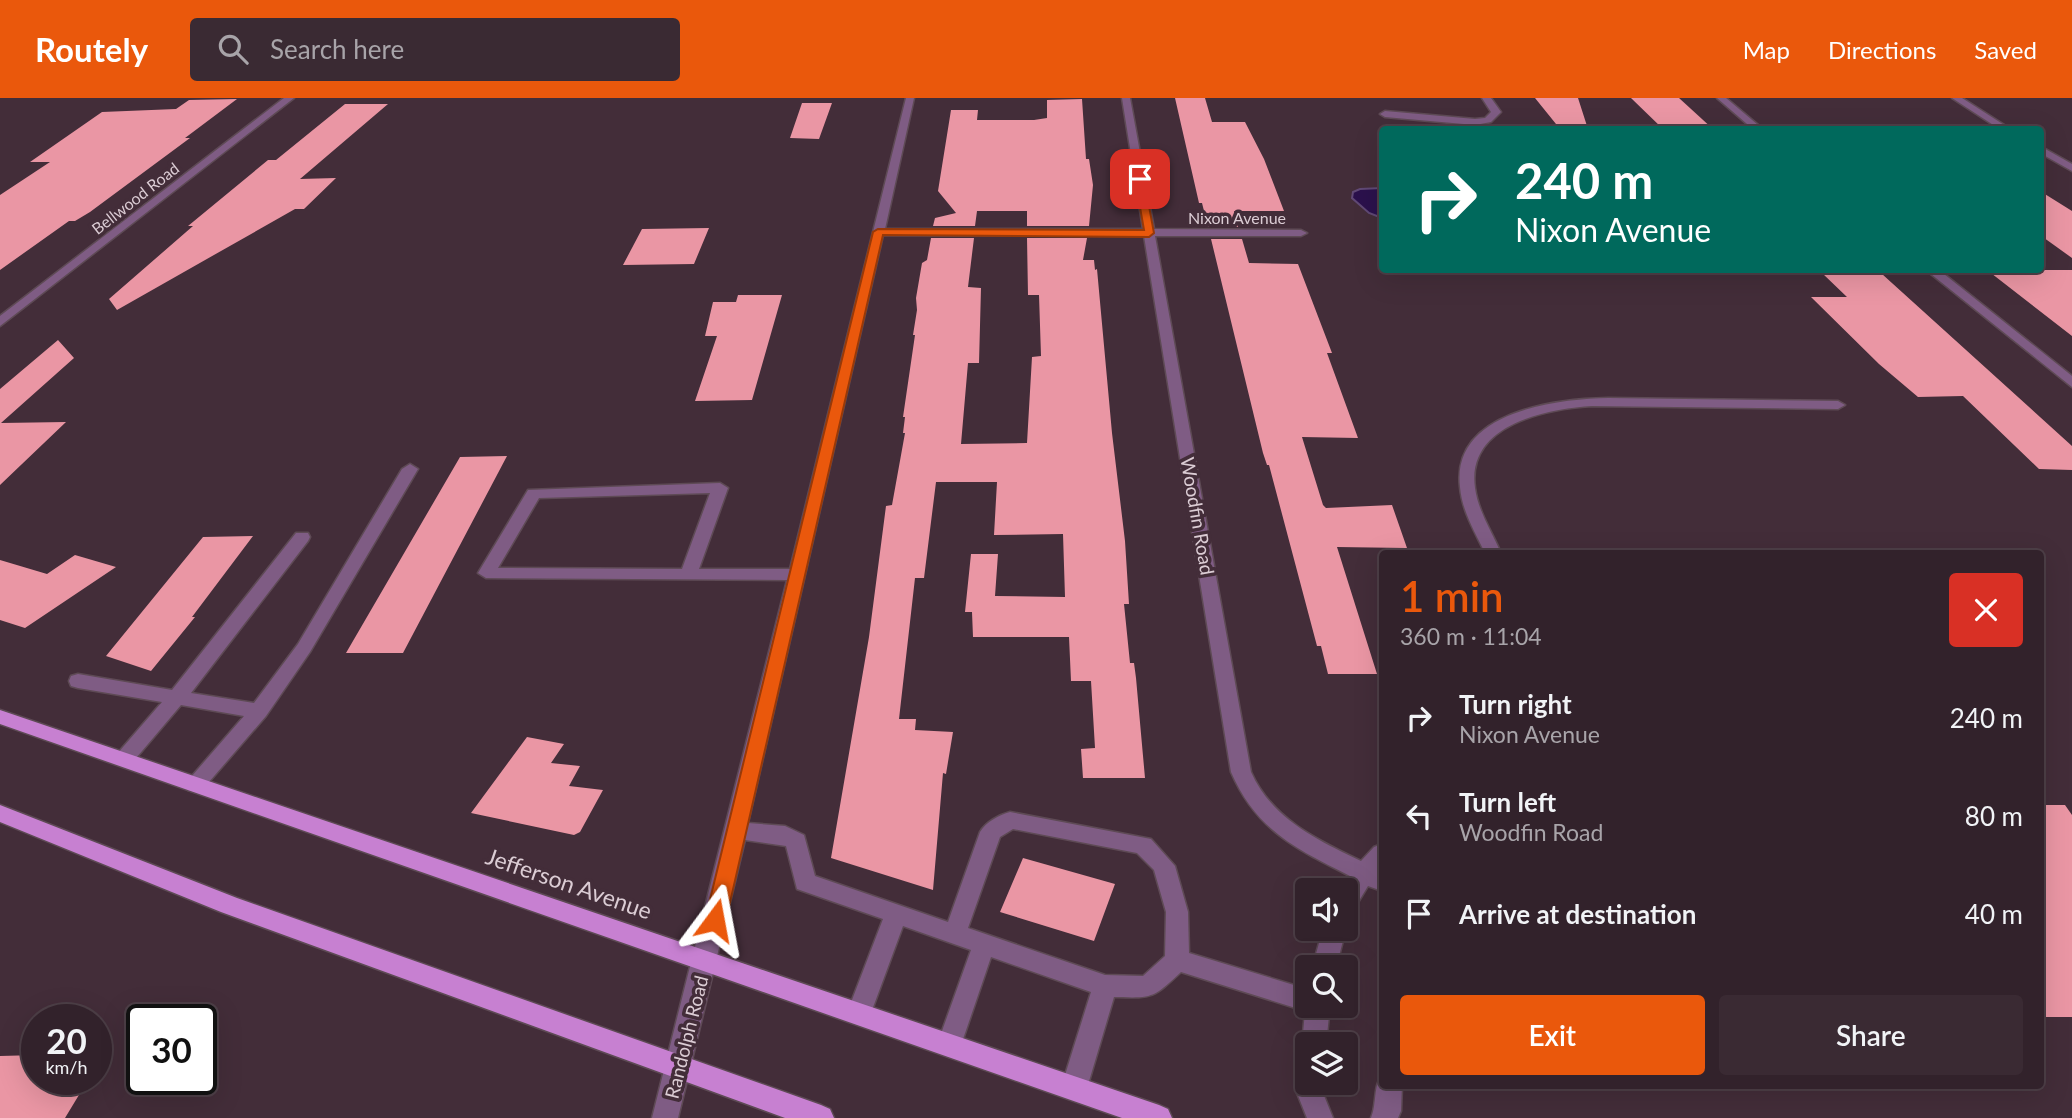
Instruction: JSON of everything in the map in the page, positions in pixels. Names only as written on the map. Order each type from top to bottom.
[{"type":"main road","name":"Jefferson Avenue","points":[[0,717],[1159,1118]]},
{"type":"main road","points":[[0,813],[229,905],[821,1118]]},
{"type":"street","name":"Bellwood Road","points":[[0,322],[290,98]]},
{"type":"street","name":"Randolph Road","points":[[665,1118],[737,831],[910,98]]},
{"type":"street","name":"Woodfin Road","points":[[1126,98],[1241,772],[1247,791],[1256,804],[1284,828],[1374,877]]},
{"type":"street","points":[[1385,114],[1475,122],[1488,120],[1496,113],[1486,98]]},
{"type":"street","points":[[1721,98],[1755,126]]},
{"type":"street","points":[[1956,98],[2002,126]]},
{"type":"street","points":[[2044,151],[2072,168]]},
{"type":"street","name":"Nixon Avenue","points":[[878,232],[1301,233]]},
{"type":"street","points":[[1936,273],[2072,383]]},
{"type":"street","points":[[1492,550],[1469,498],[1467,469],[1471,455],[1482,440],[1495,429],[1528,412],[1568,404],[1609,402],[1838,405]]},
{"type":"street","points":[[195,784],[259,712],[304,648],[410,469]]},
{"type":"street","points":[[689,574],[720,488],[534,493],[486,573],[797,575]]},
{"type":"street","points":[[124,759],[178,696],[302,537]]},
{"type":"street","points":[[78,681],[259,712]]},
{"type":"street","points":[[737,831],[785,835],[796,841],[805,882],[984,945],[1105,986],[1149,986],[1177,960],[1177,912],[1164,866],[1143,845],[1010,820],[992,832],[955,934]]},
{"type":"street","points":[[1358,891],[1374,877]]},
{"type":"street","points":[[859,1013],[896,914]]},
{"type":"street","points":[[949,1045],[984,945]]},
{"type":"street","points":[[1177,960],[1295,996]]},
{"type":"street","points":[[1074,1088],[1105,986]]},
{"type":"street","points":[[1384,1118],[1388,1111],[1389,1089]]},
{"type":"street","points":[[1311,1095],[1320,1118]]},
{"type":"shaded area","points":[[1379,188],[1379,217],[1369,213],[1352,198],[1353,192]]},
{"type":"building","points":[[1175,98],[1205,98],[1212,122],[1245,122],[1264,159],[1284,211],[1234,211],[1238,227],[1208,227],[1202,203],[1199,203]]},
{"type":"building","points":[[1535,98],[1578,98],[1587,126],[1556,124]]},
{"type":"building","points":[[1631,98],[1679,98],[1710,126],[1660,126]]},
{"type":"building","points":[[237,99],[185,138],[190,138],[90,212],[75,221],[69,221],[0,270],[0,195],[50,162],[30,162],[102,112],[176,109],[189,100]]},
{"type":"building","points":[[1082,99],[1086,159],[1089,159],[1093,185],[1089,226],[1027,226],[1027,211],[977,211],[975,226],[933,226],[935,218],[956,213],[938,191],[951,110],[978,110],[977,120],[1034,120],[1047,118],[1047,100]]},
{"type":"building","points":[[802,103],[832,103],[819,139],[790,138]]},
{"type":"building","points":[[345,104],[388,104],[300,179],[336,178],[304,209],[295,209],[117,310],[109,299],[193,226],[188,226],[268,160],[276,160]]},
{"type":"building","points":[[2044,194],[2072,211],[2072,258],[2044,238]]},
{"type":"building","points":[[709,228],[694,264],[623,265],[642,229]]},
{"type":"building","points":[[931,238],[974,238],[968,287],[981,288],[979,363],[968,363],[961,444],[1027,443],[1032,357],[1041,356],[1039,295],[1028,295],[1027,238],[1087,238],[1083,260],[1094,260],[1095,270],[1097,269],[1125,541],[1129,604],[1124,604],[1130,663],[1134,663],[1136,678],[1145,778],[1083,778],[1081,749],[1095,748],[1091,681],[1071,681],[1069,637],[973,637],[972,612],[965,612],[971,554],[998,554],[995,596],[1065,597],[1063,534],[994,535],[997,482],[936,482],[924,578],[915,578],[899,719],[916,719],[915,730],[953,732],[946,774],[943,773],[933,890],[831,858],[869,637],[886,506],[892,505],[905,433],[903,417],[915,335],[916,298],[922,263],[927,260]]},
{"type":"building","points":[[1211,239],[1242,239],[1249,263],[1298,264],[1332,353],[1327,353],[1358,438],[1302,437],[1323,505],[1326,508],[1392,505],[1407,548],[1337,547],[1377,674],[1328,674],[1321,646],[1317,646],[1269,465],[1263,453]]},
{"type":"building","points":[[2072,270],[2072,336],[1991,273]]},
{"type":"building","points":[[1822,273],[1882,274],[2072,446],[2072,470],[2039,469],[1963,396],[1918,397],[1879,364],[1811,297],[1847,297]]},
{"type":"building","points":[[738,295],[782,295],[752,400],[695,401],[717,336],[705,336],[713,302],[736,302]]},
{"type":"building","points":[[58,340],[74,358],[1,423],[66,422],[0,485],[0,389]]},
{"type":"building","points":[[507,456],[403,653],[346,653],[460,457]]},
{"type":"building","points":[[253,536],[192,617],[195,617],[151,671],[106,656],[203,537]]},
{"type":"building","points":[[75,555],[116,567],[25,628],[0,620],[0,560],[47,574]]},
{"type":"building","points":[[527,737],[564,744],[551,763],[580,766],[569,786],[603,790],[580,832],[574,835],[471,813]]},
{"type":"building","points":[[2044,805],[2065,805],[2072,815],[2072,1017],[2044,1017]]},
{"type":"building","points":[[1023,858],[1115,884],[1094,941],[1000,912]]},
{"type":"building","points":[[21,1055],[21,1095],[79,1095],[65,1118],[0,1118],[0,1056]]},
{"type":"route","points":[[715,920],[878,232],[1149,233],[1140,179]]}]
